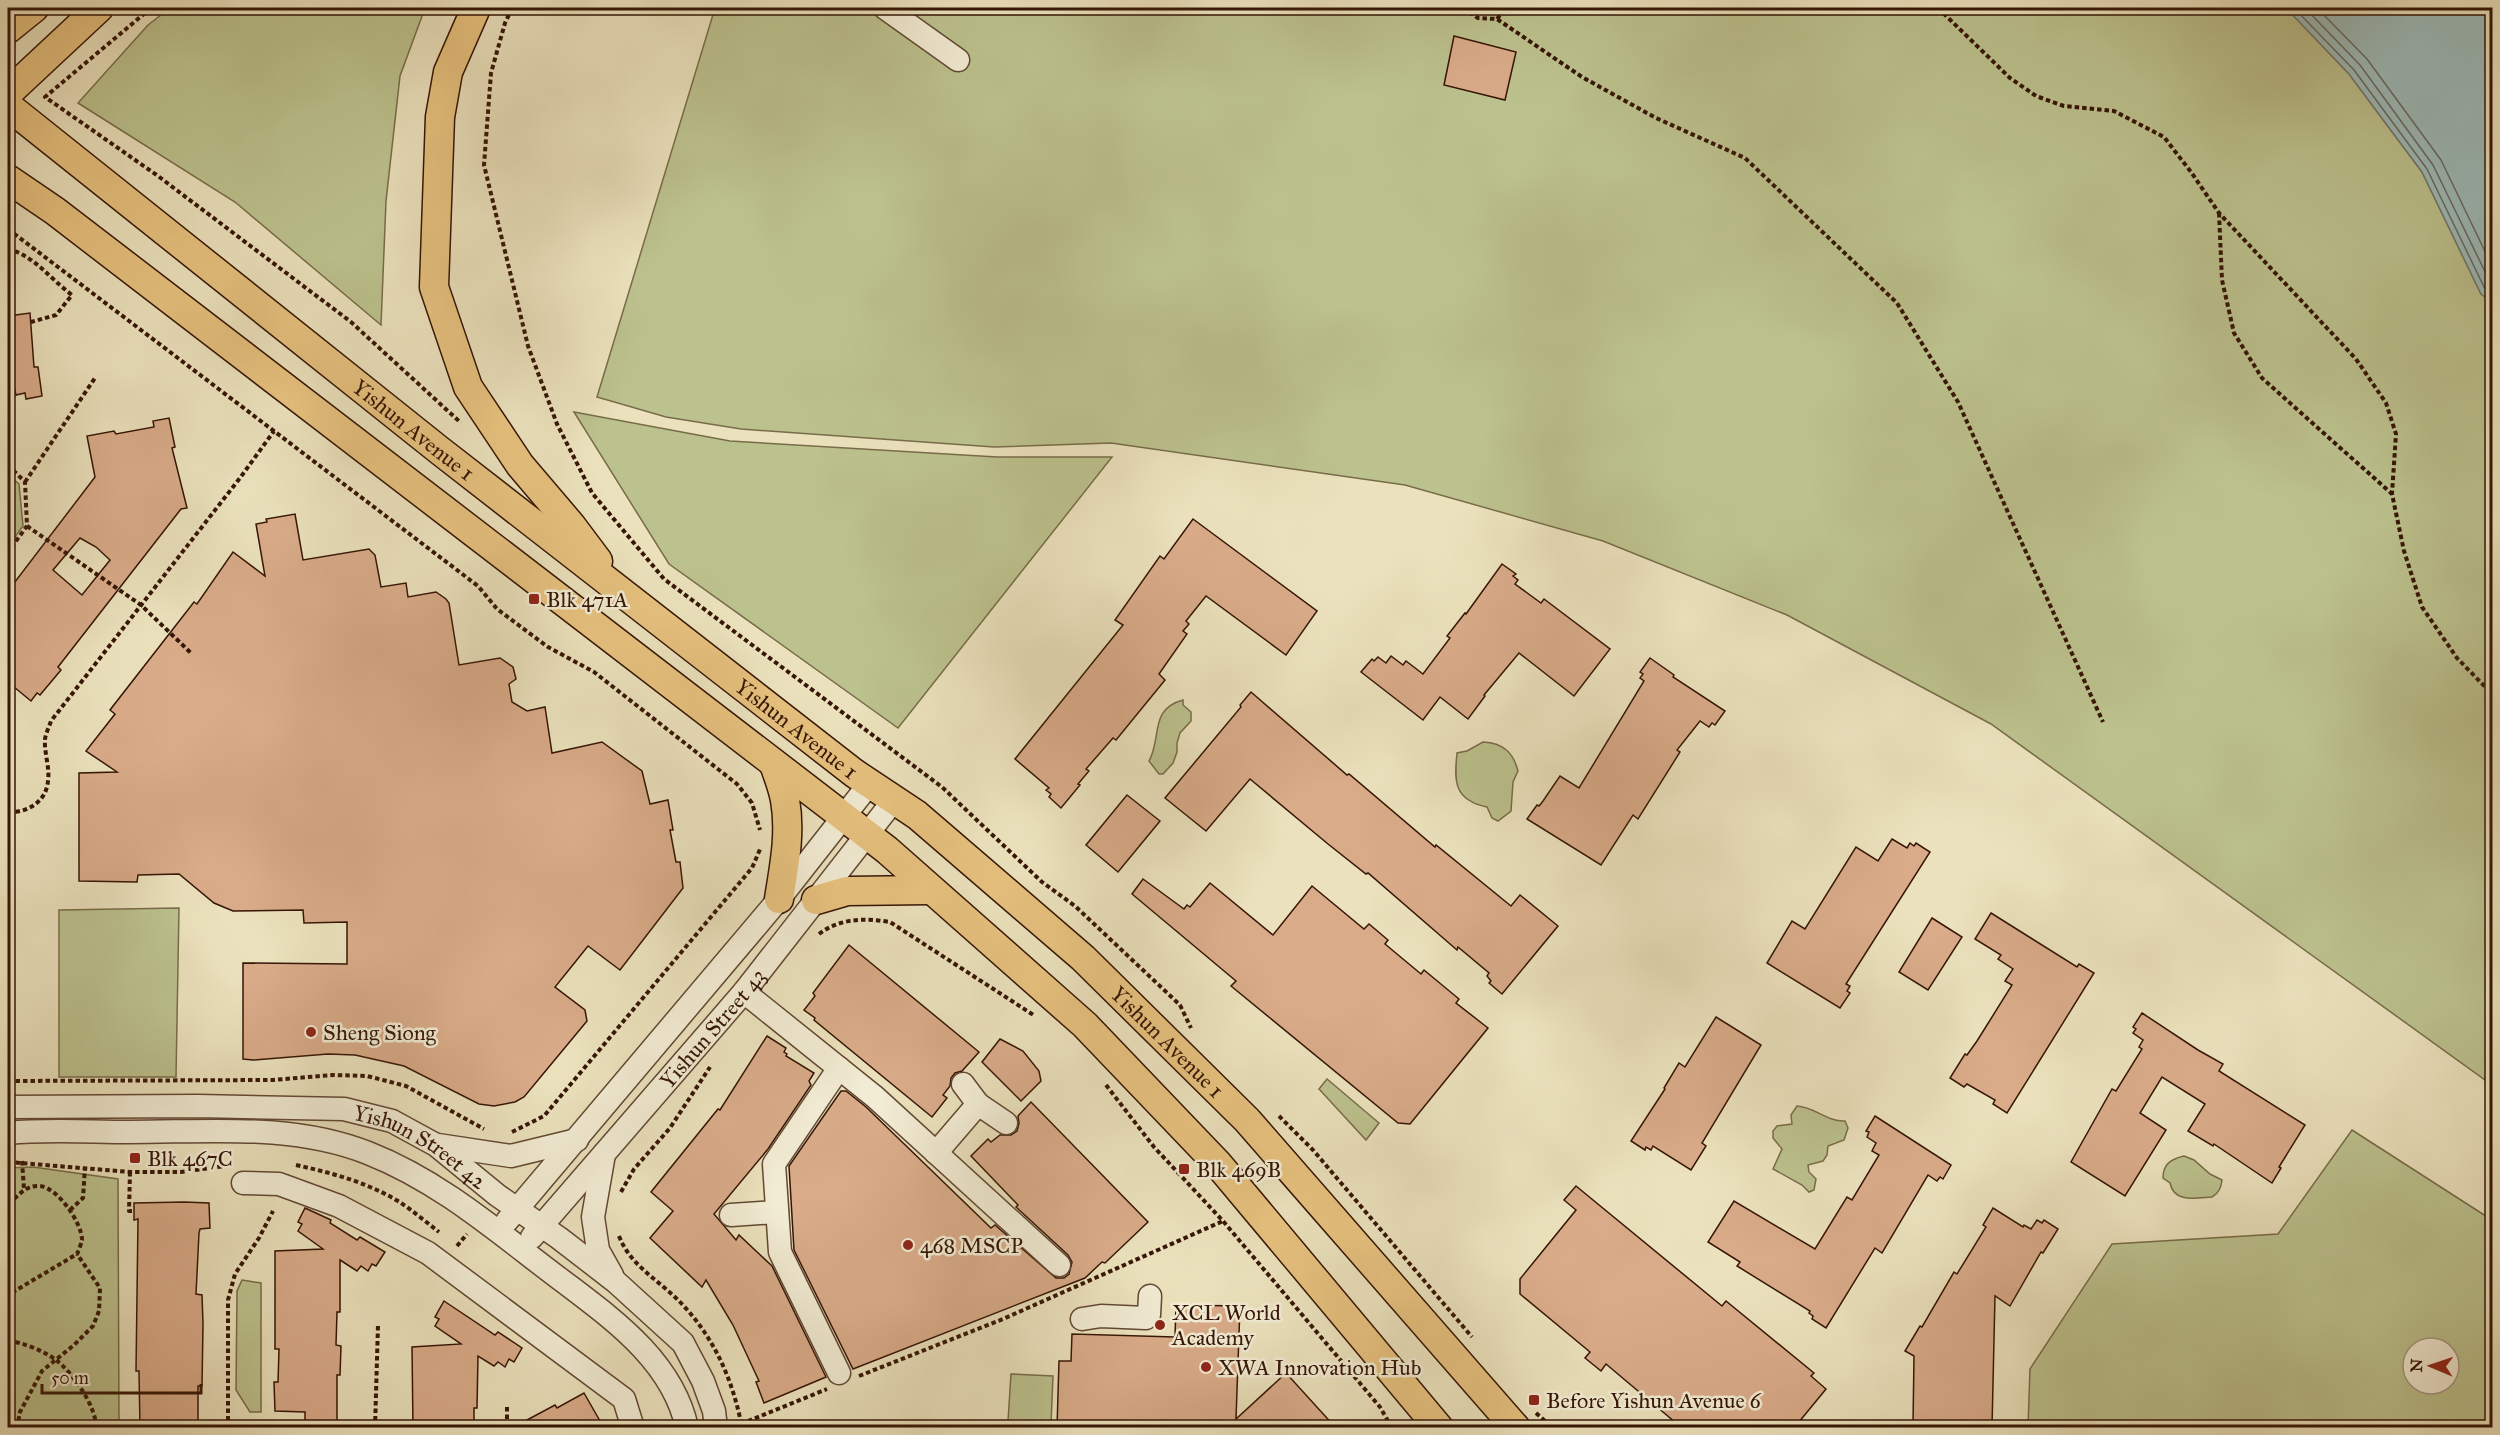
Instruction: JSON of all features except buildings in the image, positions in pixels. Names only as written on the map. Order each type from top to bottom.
[{"type":"main road","points":[[8,30],[34,8]]},
{"type":"main road","points":[[8,93],[99,8]]},
{"type":"main road","points":[[476,8],[448,72],[440,117],[434,287],[468,387],[520,465],[571,525],[619,590]]},
{"type":"main road","name":"Yishun Avenue 1","points":[[8,106],[233,287],[619,590],[870,783],[917,815],[1083,958],[1247,1120],[1516,1428]]},
{"type":"main road","name":"Yishun Avenue 1","points":[[8,179],[55,211],[887,850],[1085,1025],[1218,1164],[1439,1428]]},
{"type":"main road","points":[[8,203],[55,211]]},
{"type":"main road","points":[[774,764],[785,801],[787,826],[786,855],[779,899]]},
{"type":"main road","points":[[816,900],[847,891],[930,890]]},
{"type":"street","points":[[885,8],[958,60]]},
{"type":"street","points":[[779,899],[845,818],[870,783]]},
{"type":"street","name":"Yishun Street 43","points":[[521,1249],[744,992],[894,800]]},
{"type":"street","name":"Yishun Street 43","points":[[499,1231],[779,899]]},
{"type":"street","points":[[744,992],[875,1097],[1059,1265]]},
{"type":"street","points":[[839,1068],[774,1164],[780,1252],[844,1378]]},
{"type":"street","points":[[963,1084],[978,1104],[1006,1123]]},
{"type":"street","points":[[936,1153],[978,1104]]},
{"type":"street","name":"Yishun Street 42","points":[[8,1107],[198,1106],[344,1109],[392,1121],[436,1145],[517,1209],[616,1282],[683,1343],[703,1381],[714,1411],[716,1428]]},
{"type":"street","name":"Yishun Street 42","points":[[8,1133],[275,1132],[321,1139],[368,1153],[418,1178],[480,1216],[614,1320],[658,1365],[684,1413],[687,1428]]},
{"type":"street","points":[[436,1145],[511,1156],[577,1140]]},
{"type":"street","points":[[605,1152],[592,1216],[598,1250],[616,1282]]},
{"type":"street","points":[[243,1183],[279,1184],[339,1206],[428,1253],[624,1398],[633,1428]]},
{"type":"street","points":[[731,1215],[777,1212]]},
{"type":"street","points":[[1082,1319],[1101,1316],[1146,1318],[1149,1315],[1150,1296]]},
{"type":"path","points":[[151,8],[45,97],[158,176],[351,322],[467,429]]},
{"type":"path","points":[[512,8],[505,23],[491,72],[484,165],[528,346],[557,424],[592,493],[664,579],[942,787]]},
{"type":"path","points":[[1463,8],[1478,18],[1497,19],[1582,77],[1656,118],[1745,158],[1898,303],[1958,402],[2103,722]]},
{"type":"path","points":[[1497,19],[1506,8]]},
{"type":"path","points":[[1938,8],[2010,78],[2036,96],[2064,106],[2114,111],[2163,137],[2219,213],[2356,359],[2386,404],[2396,434],[2392,494],[2404,551],[2422,607],[2457,658],[2493,694]]},
{"type":"path","points":[[2219,213],[2222,280],[2234,333],[2262,378],[2392,494]]},
{"type":"path","points":[[8,229],[478,586],[497,609],[548,647],[594,672],[737,784],[752,803],[760,826],[761,847],[752,868],[544,1116],[509,1133]]},
{"type":"path","points":[[8,248],[24,255],[39,266],[72,295],[56,315],[32,322]]},
{"type":"path","points":[[8,552],[27,526],[25,482],[95,378]]},
{"type":"path","points":[[8,812],[20,812],[32,807],[41,799],[48,783],[45,738],[51,721],[274,431]]},
{"type":"path","points":[[8,465],[25,482]]},
{"type":"path","points":[[27,526],[141,605],[192,654]]},
{"type":"path","points":[[813,941],[821,932],[848,921],[867,918],[890,922],[1043,1021]]},
{"type":"path","points":[[620,1199],[621,1191],[634,1169],[670,1128],[716,1059]]},
{"type":"path","points":[[1099,1076],[1154,1147],[1223,1221],[1380,1407],[1392,1428]]},
{"type":"path","points":[[22,1161],[24,1189]]},
{"type":"path","points":[[70,1210],[83,1198],[85,1167]]},
{"type":"path","points":[[130,1172],[129,1211],[134,1211]]},
{"type":"path","points":[[8,1203],[24,1189],[40,1186],[48,1189],[70,1210],[82,1239],[77,1254],[8,1295]]},
{"type":"path","points":[[228,1428],[228,1300],[235,1274],[259,1238],[273,1211]]},
{"type":"path","points":[[618,1226],[619,1237],[628,1254],[678,1300],[704,1329],[719,1356],[733,1390],[741,1426],[844,1378],[1003,1319],[1223,1221]]},
{"type":"path","points":[[17,1428],[20,1412],[42,1371],[93,1326],[99,1311],[100,1288],[77,1254]]},
{"type":"path","points":[[375,1428],[378,1325]]},
{"type":"path","points":[[8,1341],[56,1360],[81,1388],[93,1411],[96,1428]]},
{"type":"path","points":[[507,1407],[507,1428]]},
{"type":"green space","points":[[170,8],[425,8],[400,76],[386,201],[381,325],[235,202],[78,103],[148,25]]},
{"type":"green space","points":[[715,8],[2286,8],[2349,74],[2422,172],[2481,294],[2492,302],[2492,1085],[1991,724],[1787,615],[1603,541],[1405,485],[1111,443],[994,447],[741,429],[666,417],[597,397]]},
{"type":"green space","points":[[574,412],[730,441],[997,457],[1112,457],[898,728],[669,564]]},
{"type":"green space","points":[[8,475],[19,484],[23,526],[12,541],[8,541]]},
{"type":"green space","points":[[1183,700],[1183,705],[1191,712],[1191,721],[1180,733],[1173,763],[1163,774],[1159,774],[1149,761],[1158,725],[1165,710],[1172,704]]},
{"type":"green space","points":[[1483,742],[1496,744],[1506,750],[1518,771],[1513,782],[1511,811],[1498,821],[1492,818],[1487,807],[1468,800],[1458,788],[1456,781],[1457,753],[1467,751]]},
{"type":"green space","points":[[179,908],[176,1077],[59,1077],[59,910]]},
{"type":"green space","points":[[1327,1079],[1379,1123],[1366,1140],[1319,1089]]},
{"type":"green space","points":[[1797,1106],[1832,1119],[1845,1121],[1848,1128],[1844,1140],[1828,1146],[1827,1155],[1823,1161],[1808,1165],[1809,1172],[1816,1179],[1814,1190],[1809,1192],[1802,1185],[1773,1169],[1782,1149],[1773,1138],[1773,1131],[1777,1126],[1792,1124],[1791,1115]]},
{"type":"green space","points":[[2352,1130],[2492,1220],[2492,1427],[2028,1427],[2030,1369],[2112,1244],[2278,1234]]},
{"type":"green space","points":[[2184,1156],[2194,1160],[2210,1174],[2222,1180],[2219,1190],[2212,1197],[2186,1198],[2176,1194],[2170,1183],[2163,1178],[2164,1169],[2169,1163]]},
{"type":"green space","points":[[33,1167],[118,1179],[119,1427],[8,1427],[8,1168]]},
{"type":"green space","points":[[242,1280],[261,1283],[261,1412],[250,1412],[236,1390],[237,1291]]},
{"type":"green space","points":[[1011,1374],[1053,1376],[1051,1424],[1008,1421]]},
{"type":"water","points":[[2286,8],[2492,8],[2492,302],[2481,294],[2422,172],[2349,74]]},
{"type":"place","name":"Blk 471A","points":[[534,599]]},
{"type":"place","name":"Sheng Siong","points":[[311,1032]]},
{"type":"place","name":"Blk 467C","points":[[135,1158]]},
{"type":"place","name":"Blk 469B","points":[[1184,1169]]},
{"type":"place","name":"468 MSCP","points":[[908,1245]]},
{"type":"place","name":"XCL World Academy","points":[[1160,1325]]},
{"type":"place","name":"XWA Innovation Hub","points":[[1206,1367]]},
{"type":"place","name":"Before Yishun Avenue 6","points":[[1534,1400]]}]
